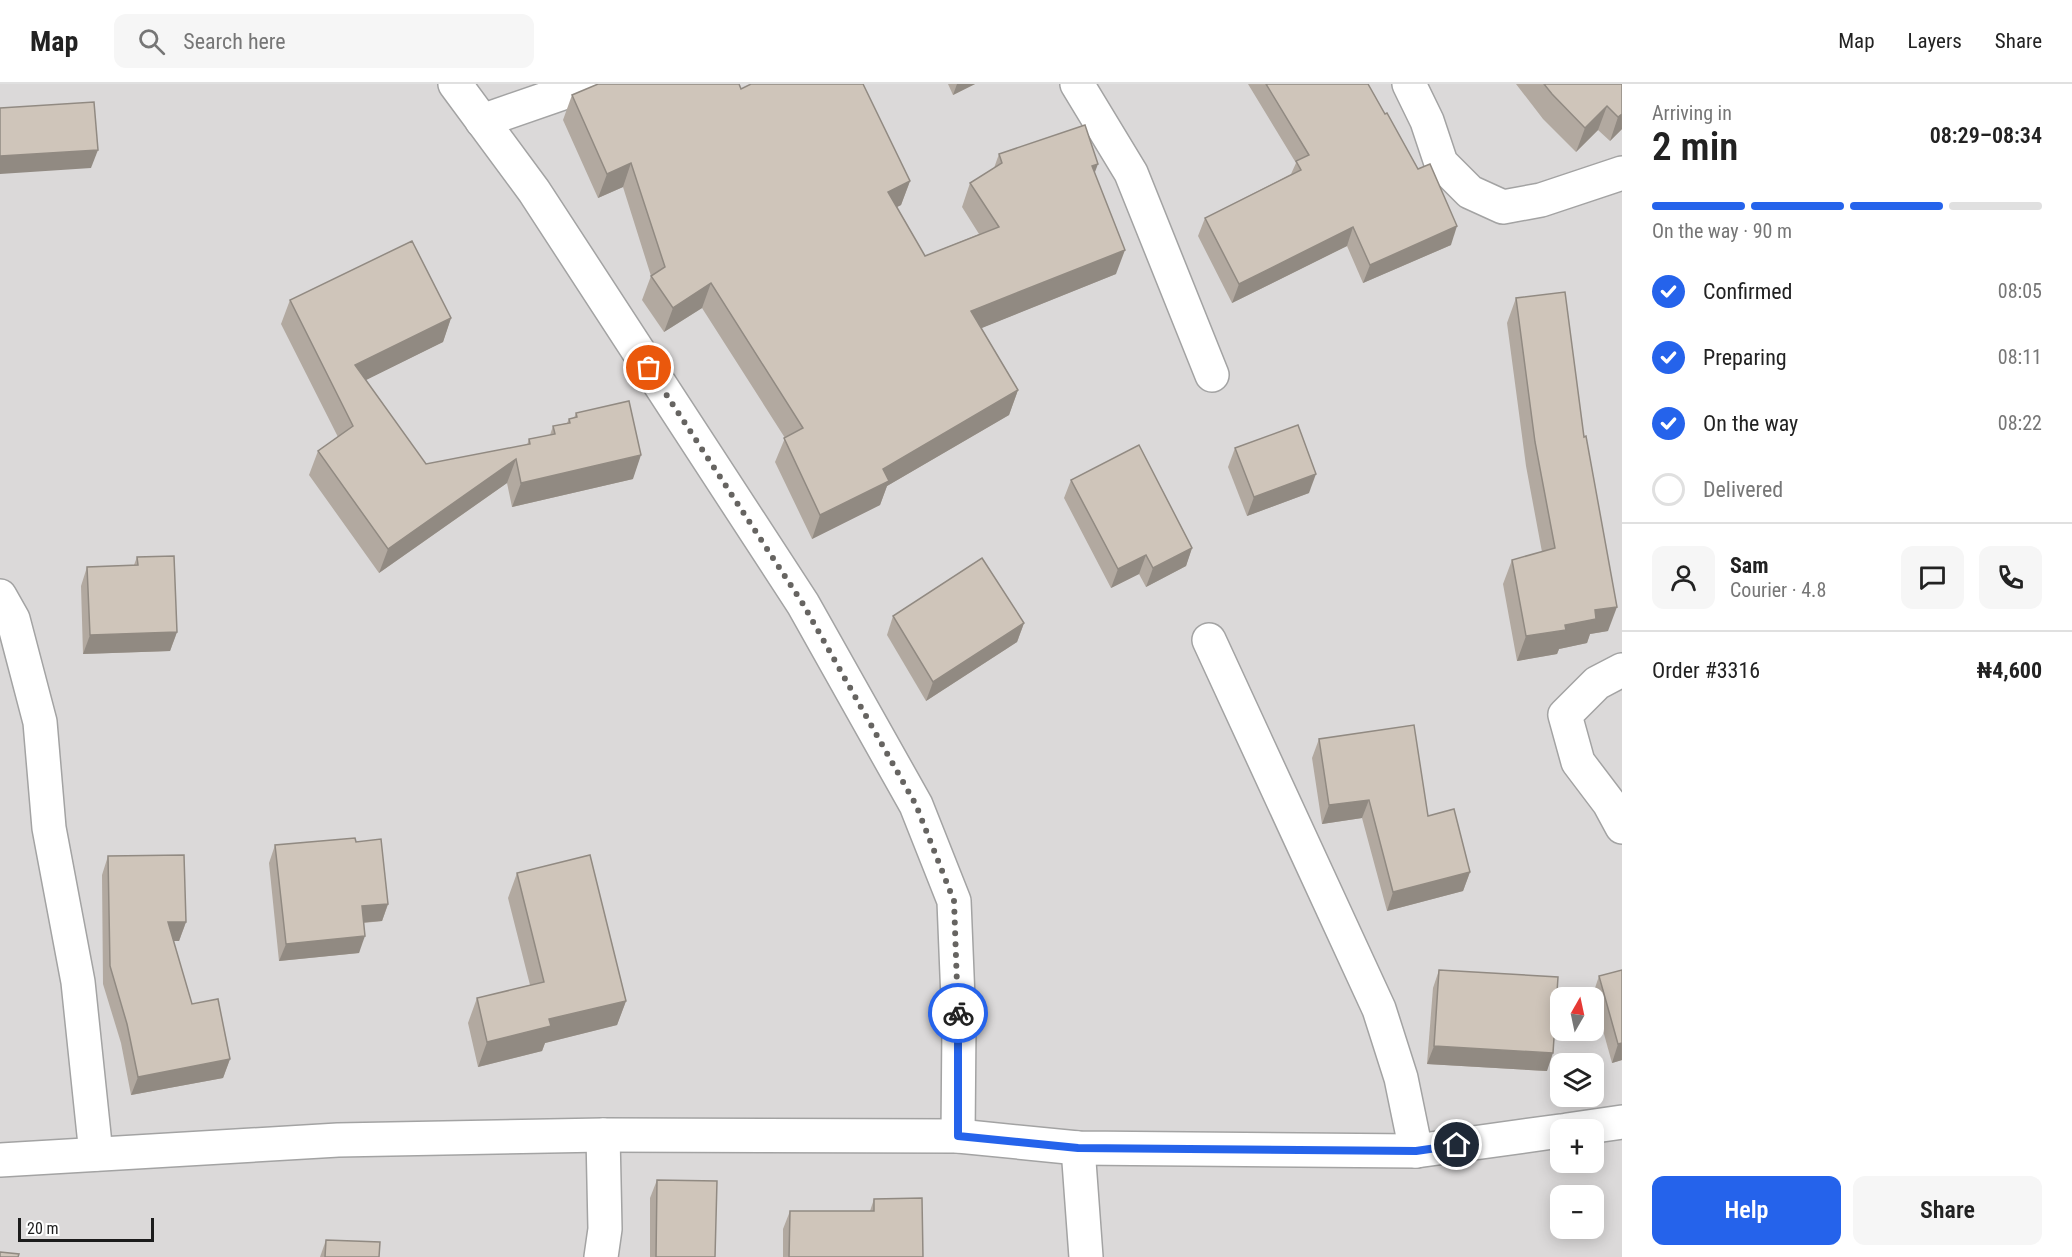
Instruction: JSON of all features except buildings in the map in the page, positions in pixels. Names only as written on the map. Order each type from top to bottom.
[{"type":"street","points":[[455,84],[534,191],[803,604],[916,805],[954,901],[958,1024],[958,1136]]},
{"type":"street","points":[[482,121],[589,84]]},
{"type":"street","points":[[1077,84],[1131,173],[1212,375]]},
{"type":"street","points":[[1409,84],[1427,121],[1442,163],[1470,192],[1503,207],[1540,200],[1622,173]]},
{"type":"street","points":[[0,596],[13,619],[40,722],[49,828],[78,982],[96,1154]]},
{"type":"street","points":[[1209,640],[1380,1009],[1401,1078],[1416,1151]]},
{"type":"street","points":[[1622,670],[1597,683],[1565,715],[1578,762],[1609,803],[1622,827]]},
{"type":"street","points":[[1604,1125],[1622,1122]]},
{"type":"street","points":[[0,1160],[339,1140],[603,1135],[958,1136],[1078,1148],[1416,1151],[1550,1132]]},
{"type":"street","points":[[601,1257],[605,1229],[603,1135]]},
{"type":"street","points":[[1078,1148],[1086,1257]]},
{"type":"shaded area","points":[[0,84],[1622,84],[1622,1257],[0,1257]]},
{"type":"way so far","points":[[649,368],[803,604],[916,805],[954,901],[958,1013]]},
{"type":"route","points":[[958,1013],[958,1136],[1078,1148],[1416,1151],[1457,1145]]}]
